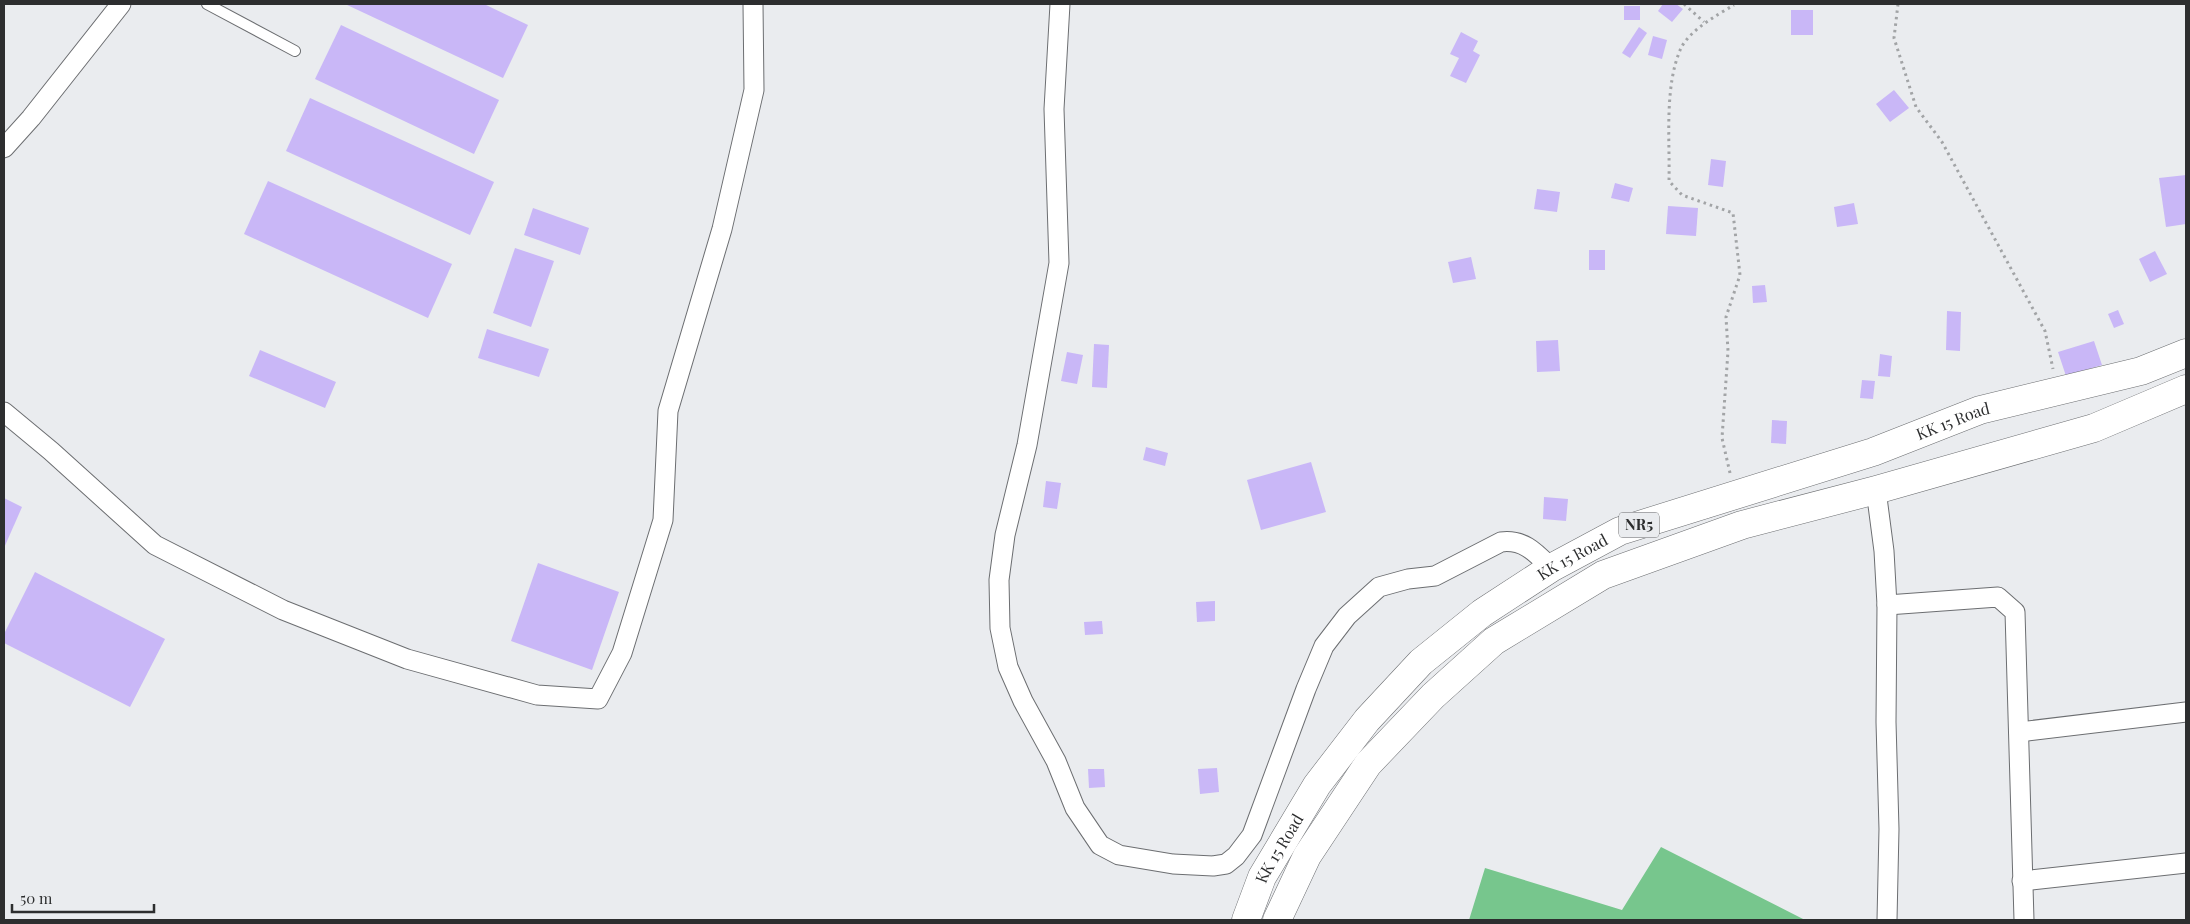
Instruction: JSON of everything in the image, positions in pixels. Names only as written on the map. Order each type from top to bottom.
[{"type":"highway","name":"KK 15 Road","points":[[1246,920],[1262,877],[1312,793],[1367,720],[1420,662],[1482,613],[1551,568],[1620,531],[1873,452],[1980,410],[2141,372],[2186,353]]},
{"type":"highway","name":"KK 15 Road","points":[[1277,920],[1307,856],[1368,764],[1434,696],[1494,641],[1603,575],[1742,525],[1876,490],[2094,428],[2186,389]]},
{"type":"street","points":[[4,148],[37,110],[121,4]]},
{"type":"street","points":[[4,412],[51,450],[155,545],[284,610],[407,658],[538,695],[598,699],[622,652],[663,520],[668,411],[722,229],[754,90],[753,4]]},
{"type":"street","points":[[1060,4],[1054,109],[1059,263],[1027,445],[1005,534],[1000,580],[1000,628],[1008,666],[1023,701],[1056,761],[1075,808],[1100,845],[1119,856],[1173,864],[1213,866],[1226,864],[1236,856],[1252,835],[1306,688],[1324,646],[1354,610],[1379,587],[1408,579],[1435,576],[1501,542],[1512,540],[1522,543],[1551,568]]},
{"type":"street","points":[[1876,490],[1884,551],[1887,605],[1886,722],[1889,829],[1887,920]]},
{"type":"street","points":[[1887,605],[1998,597],[2015,612],[2024,920]]},
{"type":"street","points":[[2018,732],[2186,712]]},
{"type":"street","points":[[2022,881],[2186,863]]},
{"type":"lane","points":[[207,4],[295,51]]},
{"type":"path","points":[[1684,4],[1704,22]]},
{"type":"path","points":[[1898,4],[1894,38],[1916,107],[1942,142],[2045,331],[2058,392]]},
{"type":"path","points":[[1734,5],[1704,22],[1682,47],[1671,85],[1669,181],[1682,194],[1733,213],[1740,275],[1726,317],[1728,351],[1722,438],[1735,494]]},
{"type":"green space","points":[[1661,847],[1805,920],[1469,920],[1485,868],[1622,910]]},
{"type":"building","points":[[345,4],[484,4],[528,25],[503,78]]},
{"type":"building","points":[[1663,4],[1676,4],[1683,9],[1672,22],[1658,11]]},
{"type":"building","points":[[1624,6],[1640,6],[1640,20],[1624,20]]},
{"type":"building","points":[[1791,10],[1813,10],[1813,35],[1791,35]]},
{"type":"building","points":[[341,25],[499,100],[474,154],[315,79]]},
{"type":"building","points":[[1639,27],[1647,33],[1630,58],[1622,53]]},
{"type":"building","points":[[1461,32],[1478,41],[1473,51],[1480,55],[1466,83],[1450,76],[1459,58],[1450,54]]},
{"type":"building","points":[[1653,36],[1667,40],[1662,59],[1648,55]]},
{"type":"building","points":[[1894,90],[1909,108],[1890,122],[1876,104]]},
{"type":"building","points":[[310,98],[494,182],[470,235],[286,151]]},
{"type":"building","points":[[1711,159],[1726,161],[1723,187],[1708,185]]},
{"type":"building","points":[[2186,175],[2186,224],[2166,227],[2159,178]]},
{"type":"building","points":[[268,181],[452,264],[428,318],[244,234]]},
{"type":"building","points":[[1615,183],[1633,188],[1629,202],[1611,198]]},
{"type":"building","points":[[1537,189],[1560,192],[1557,212],[1534,209]]},
{"type":"building","points":[[1854,203],[1858,224],[1837,227],[1834,207]]},
{"type":"building","points":[[1668,206],[1698,208],[1696,236],[1666,234]]},
{"type":"building","points":[[533,208],[589,228],[580,255],[524,235]]},
{"type":"building","points":[[515,248],[554,261],[531,327],[493,313]]},
{"type":"building","points":[[1589,250],[1605,250],[1605,270],[1589,270]]},
{"type":"building","points":[[2155,251],[2167,274],[2150,282],[2139,259]]},
{"type":"building","points":[[1471,257],[1476,279],[1453,283],[1448,262]]},
{"type":"building","points":[[1765,285],[1767,302],[1753,303],[1752,286]]},
{"type":"building","points":[[2118,310],[2124,324],[2114,328],[2108,314]]},
{"type":"building","points":[[1947,311],[1961,312],[1960,351],[1946,350]]},
{"type":"building","points":[[487,329],[549,349],[539,377],[478,358]]},
{"type":"building","points":[[1558,340],[1560,371],[1537,372],[1536,341]]},
{"type":"building","points":[[2094,341],[2102,365],[2066,376],[2058,352]]},
{"type":"building","points":[[1094,344],[1109,345],[1107,388],[1092,387]]},
{"type":"building","points":[[260,350],[336,382],[325,408],[249,376]]},
{"type":"building","points":[[1067,352],[1083,355],[1077,384],[1061,381]]},
{"type":"building","points":[[1880,354],[1892,356],[1890,377],[1878,376]]},
{"type":"building","points":[[1862,380],[1875,381],[1873,399],[1860,398]]},
{"type":"building","points":[[1772,420],[1787,421],[1786,444],[1771,443]]},
{"type":"building","points":[[1146,447],[1168,453],[1165,466],[1143,460]]},
{"type":"building","points":[[1311,462],[1326,512],[1261,530],[1247,480]]},
{"type":"building","points":[[1046,481],[1061,483],[1057,509],[1043,507]]},
{"type":"building","points":[[1544,497],[1568,499],[1566,521],[1543,519]]},
{"type":"building","points":[[4,498],[22,507],[4,548]]},
{"type":"building","points":[[538,563],[619,592],[592,670],[511,641]]},
{"type":"building","points":[[35,572],[165,639],[130,707],[4,643],[4,634]]},
{"type":"building","points":[[1215,601],[1215,621],[1197,622],[1196,602]]},
{"type":"building","points":[[1102,621],[1103,634],[1085,635],[1084,622]]},
{"type":"building","points":[[1217,768],[1219,792],[1200,794],[1198,769]]},
{"type":"building","points":[[1088,769],[1104,769],[1105,787],[1089,788]]}]
